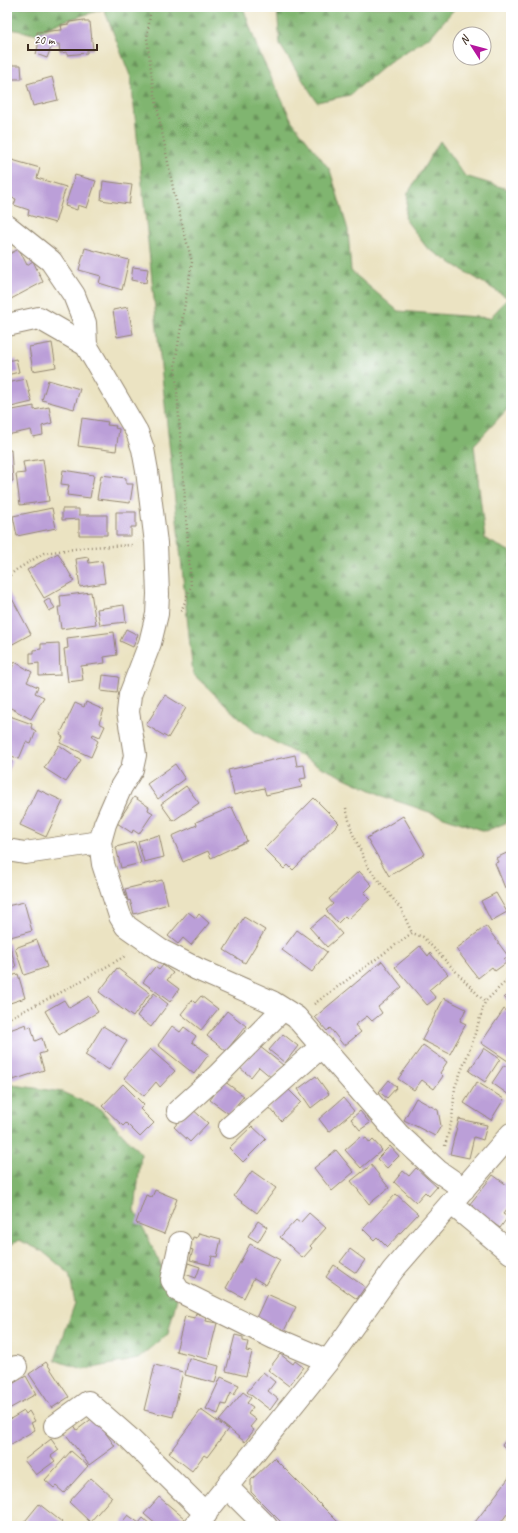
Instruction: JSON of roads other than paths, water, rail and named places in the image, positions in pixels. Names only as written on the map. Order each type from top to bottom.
[{"type":"street","points":[[7,226],[51,261],[74,295],[85,323],[86,345],[137,432],[143,449],[156,544],[158,594],[157,614],[150,643],[130,695],[128,712],[135,755],[132,769],[105,824],[100,842],[103,864],[120,916],[126,926],[146,942],[197,969],[244,989],[289,1013],[322,1046],[398,1134],[438,1171],[457,1196],[511,1253]]},
{"type":"street","points":[[7,325],[40,318],[86,345]]},
{"type":"street","points":[[7,850],[25,853],[100,842]]},
{"type":"street","points":[[178,1111],[289,1013]]},
{"type":"street","points":[[230,1127],[322,1046]]},
{"type":"street","points":[[55,1426],[88,1402],[129,1438],[201,1520],[328,1361],[393,1270],[511,1134]]},
{"type":"street","points":[[180,1244],[172,1280],[179,1291],[274,1338],[328,1361]]},
{"type":"street","points":[[228,1488],[266,1526]]}]
